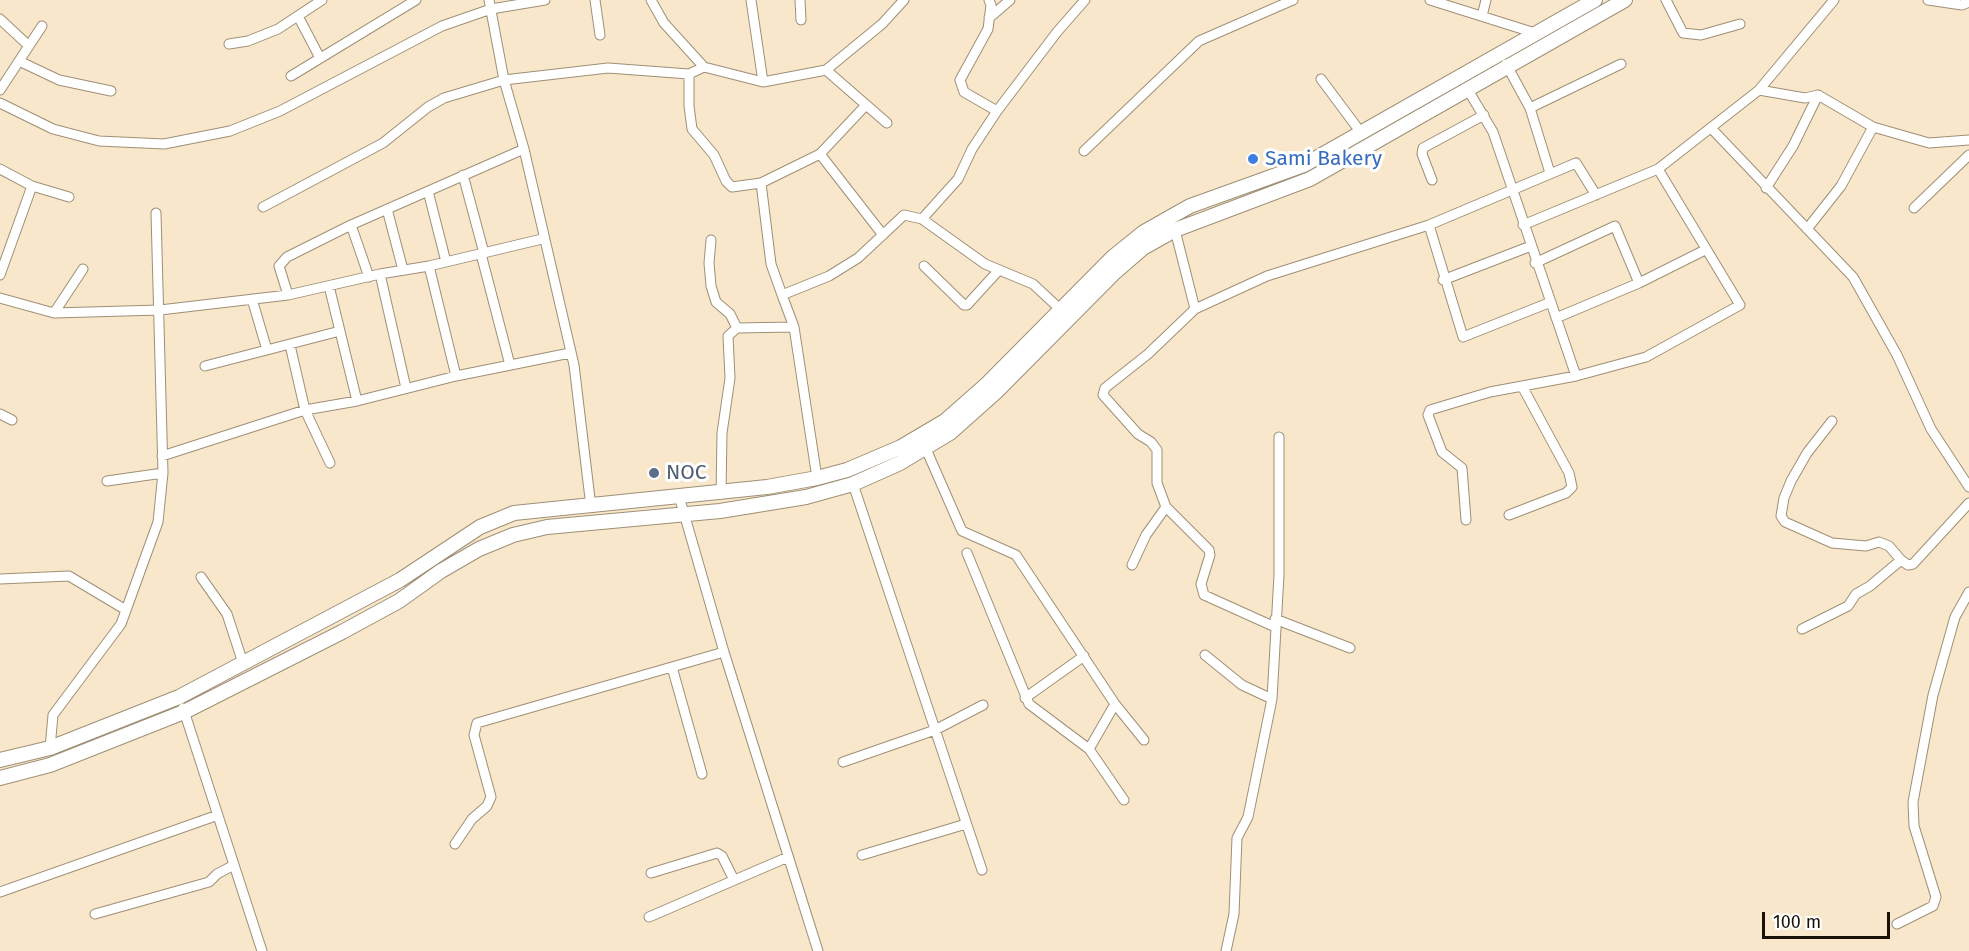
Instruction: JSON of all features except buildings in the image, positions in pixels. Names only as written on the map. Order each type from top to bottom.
[{"type":"highway","points":[[0,760],[50,748],[179,697],[335,616],[400,580],[480,527],[514,513],[721,494],[817,478],[875,459],[924,434],[992,388],[1143,248],[1175,230],[1310,179],[1468,90],[1535,33],[1595,0]]},
{"type":"highway","points":[[0,778],[50,765],[184,712],[342,632],[399,601],[441,571],[479,549],[513,535],[547,527],[767,504],[806,497],[853,484],[926,449],[950,433],[1061,310],[1113,257],[1144,232],[1190,206],[1226,195],[1304,165],[1504,59],[1625,0]]},
{"type":"street","points":[[229,44],[248,41],[278,29],[322,0]]},
{"type":"street","points":[[0,103],[53,129],[99,141],[164,144],[230,131],[270,115],[442,26],[490,4],[545,0]]},
{"type":"street","points":[[595,0],[600,35]]},
{"type":"street","points":[[651,0],[664,23],[704,67],[763,82],[826,70],[882,24],[904,0]]},
{"type":"street","points":[[751,0],[763,82]]},
{"type":"street","points":[[800,0],[801,20]]},
{"type":"street","points":[[989,0],[988,29],[960,80],[964,92],[997,111]]},
{"type":"street","points":[[989,18],[1010,0]]},
{"type":"street","points":[[922,219],[958,179],[972,149],[997,111],[1057,32],[1085,0]]},
{"type":"street","points":[[1084,152],[1199,41],[1293,0]]},
{"type":"street","points":[[1430,0],[1535,33]]},
{"type":"street","points":[[1482,16],[1486,0]]},
{"type":"street","points":[[1666,0],[1683,33],[1701,35],[1740,24]]},
{"type":"street","points":[[1524,225],[1658,169],[1759,90],[1834,0]]},
{"type":"street","points":[[1928,0],[1962,5],[1969,2]]},
{"type":"street","points":[[291,76],[410,2]]},
{"type":"street","points":[[490,4],[504,80],[524,149],[542,239],[570,353],[591,507]]},
{"type":"street","points":[[298,16],[320,58]]},
{"type":"street","points":[[0,19],[29,46]]},
{"type":"street","points":[[0,90],[42,26]]},
{"type":"street","points":[[1504,59],[1530,108],[1550,173]]},
{"type":"street","points":[[19,61],[59,80],[111,91]]},
{"type":"street","points":[[1530,108],[1621,64]]},
{"type":"street","points":[[262,207],[384,143],[428,107],[444,98],[504,80],[608,68],[689,74],[704,67]]},
{"type":"street","points":[[826,70],[887,123]]},
{"type":"street","points":[[689,74],[692,129],[697,138],[714,155],[726,181],[732,187],[761,183],[820,154],[866,105]]},
{"type":"street","points":[[1321,79],[1362,134]]},
{"type":"street","points":[[1468,90],[1493,132],[1510,191],[1576,376]]},
{"type":"street","points":[[1759,90],[1805,98],[1818,95],[1873,127],[1929,143],[1969,140]]},
{"type":"street","points":[[1766,188],[1793,146],[1818,95]]},
{"type":"street","points":[[1432,180],[1422,154],[1424,148],[1484,115]]},
{"type":"street","points":[[1807,229],[1841,186],[1873,127]]},
{"type":"street","points":[[1711,128],[1853,277],[1897,354],[1931,429],[1969,487]]},
{"type":"street","points":[[288,295],[279,266],[281,261],[351,225],[524,149]]},
{"type":"street","points":[[820,154],[883,235]]},
{"type":"street","points":[[1914,208],[1969,155]]},
{"type":"street","points":[[1350,648],[1275,623],[1204,595],[1201,584],[1210,555],[1209,550],[1166,507],[1156,483],[1157,450],[1152,442],[1138,434],[1102,395],[1105,388],[1148,354],[1195,309],[1267,276],[1429,225],[1576,163],[1596,195]]},
{"type":"street","points":[[0,169],[32,186],[69,197]]},
{"type":"street","points":[[1466,520],[1462,468],[1442,452],[1428,415],[1430,410],[1490,392],[1576,376],[1646,357],[1740,305],[1658,169]]},
{"type":"street","points":[[463,175],[510,365]]},
{"type":"street","points":[[761,183],[771,264],[794,327],[817,478]]},
{"type":"street","points":[[0,275],[32,186]]},
{"type":"street","points":[[428,191],[446,262]]},
{"type":"street","points":[[387,209],[403,270]]},
{"type":"street","points":[[50,748],[53,715],[122,624],[158,522],[163,473],[156,213]]},
{"type":"street","points":[[782,295],[829,276],[858,258],[904,215],[910,214],[922,219],[970,255],[1033,284],[1061,310]]},
{"type":"street","points":[[351,225],[369,277]]},
{"type":"street","points":[[1429,225],[1443,280],[1463,337],[1551,302]]},
{"type":"street","points":[[1535,263],[1615,226],[1639,283]]},
{"type":"street","points":[[1175,230],[1195,309]]},
{"type":"street","points":[[0,298],[54,313],[160,310],[288,295],[380,274],[429,266],[542,239]]},
{"type":"street","points":[[711,240],[709,263],[711,286],[716,302],[730,314],[737,328]]},
{"type":"street","points":[[1443,280],[1531,246]]},
{"type":"street","points":[[1556,318],[1639,283],[1705,250]]},
{"type":"street","points":[[429,266],[456,376]]},
{"type":"street","points":[[924,266],[964,305],[967,305],[999,270]]},
{"type":"street","points":[[54,313],[83,269]]},
{"type":"street","points":[[380,274],[406,388]]},
{"type":"street","points":[[329,286],[357,401]]},
{"type":"street","points":[[252,299],[267,350]]},
{"type":"street","points":[[721,494],[722,433],[730,378],[728,336],[737,328],[789,329],[794,327]]},
{"type":"street","points":[[205,366],[340,331]]},
{"type":"street","points":[[290,345],[305,410],[330,463]]},
{"type":"street","points":[[162,456],[305,410],[357,401],[456,376],[570,353]]},
{"type":"street","points":[[1509,515],[1566,494],[1572,487],[1569,473],[1522,386]]},
{"type":"street","points":[[0,414],[12,420]]},
{"type":"street","points":[[1833,421],[1807,453],[1791,481],[1784,498],[1781,516],[1785,522],[1832,543],[1866,546],[1879,542],[1889,546],[1908,565],[1913,564],[1969,503]]},
{"type":"street","points":[[1214,951],[1226,949],[1234,914],[1237,838],[1248,817],[1272,699],[1279,574],[1280,437]]},
{"type":"street","points":[[926,449],[962,531],[1016,555],[1115,704],[1144,740]]},
{"type":"street","points":[[107,481],[163,473]]},
{"type":"street","points":[[853,484],[982,870]]},
{"type":"street","points":[[680,496],[724,652],[818,951]]},
{"type":"street","points":[[1132,565],[1146,535],[1166,507]]},
{"type":"street","points":[[967,553],[1025,698],[1033,709],[1089,749],[1124,800]]},
{"type":"street","points":[[1802,628],[1848,606],[1856,594],[1870,586],[1901,560]]},
{"type":"street","points":[[0,579],[69,576],[126,610]]},
{"type":"street","points":[[201,577],[227,614],[243,663]]},
{"type":"street","points":[[1897,924],[1933,906],[1936,897],[1914,826],[1913,802],[1933,694],[1955,617],[1969,592]]},
{"type":"street","points":[[335,616],[342,632]]},
{"type":"street","points":[[456,844],[472,819],[487,806],[491,797],[474,735],[477,723],[724,652]]},
{"type":"street","points":[[1205,655],[1242,685],[1272,699]]},
{"type":"street","points":[[1025,698],[1084,656]]},
{"type":"street","points":[[672,667],[702,774]]},
{"type":"street","points":[[179,697],[262,951]]},
{"type":"street","points":[[1089,749],[1115,704]]},
{"type":"street","points":[[843,762],[935,730],[983,705]]},
{"type":"street","points":[[0,892],[218,814]]},
{"type":"street","points":[[862,855],[966,824]]},
{"type":"street","points":[[651,873],[717,853],[723,856],[734,880]]},
{"type":"street","points":[[649,917],[788,857]]},
{"type":"street","points":[[95,914],[209,882],[217,874],[234,865]]},
{"type":"place","name":"Sami Bakery","points":[[1253,159]]},
{"type":"place","name":"NOC","points":[[654,473]]}]
